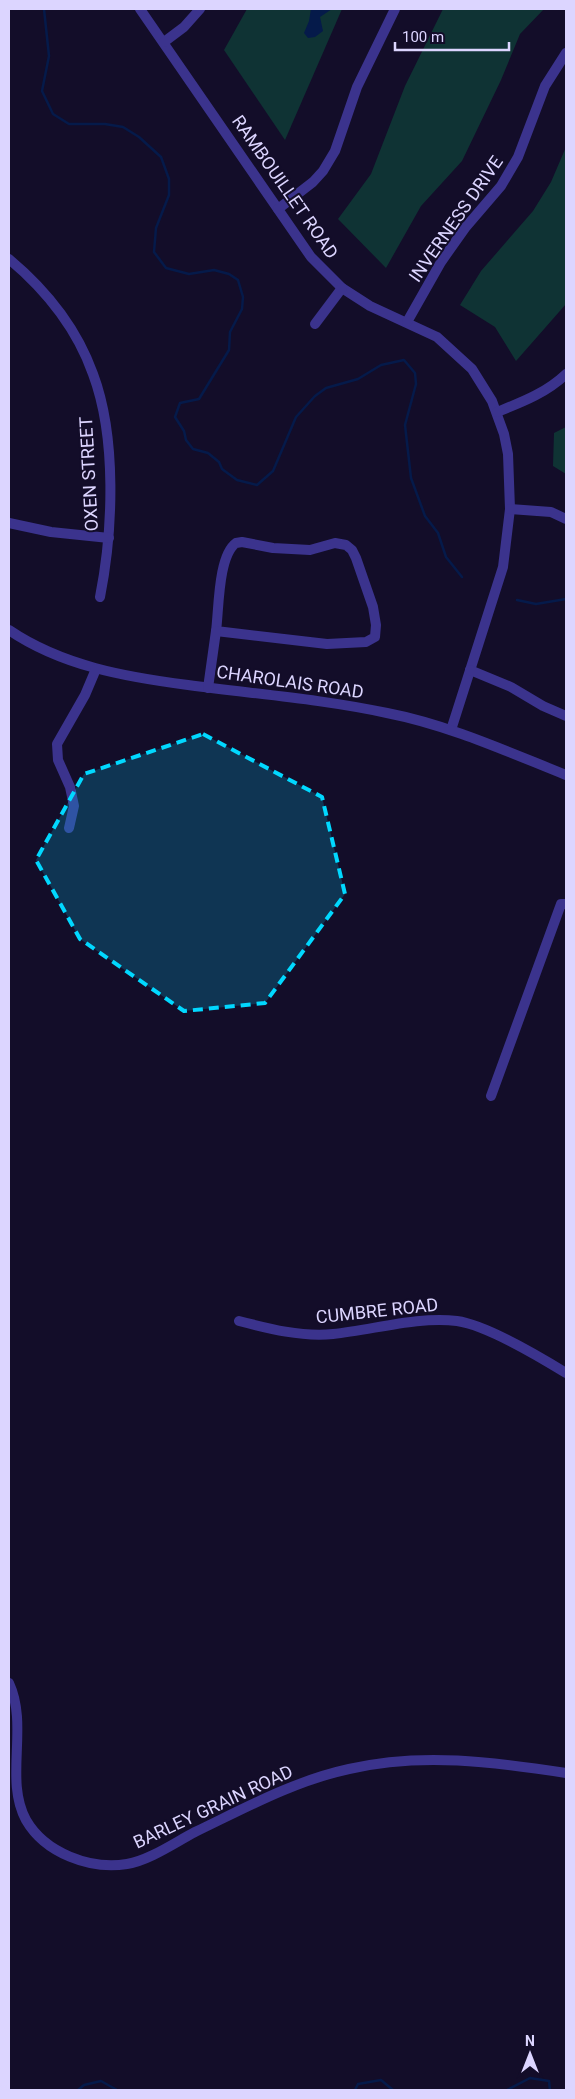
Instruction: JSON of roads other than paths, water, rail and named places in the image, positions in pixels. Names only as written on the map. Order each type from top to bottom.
[{"type":"street","name":"RAMBOUILLET ROAD","points":[[140,9],[312,258],[342,288],[370,306],[437,337],[472,369],[497,412],[508,454],[510,509],[503,568],[451,730]]},
{"type":"street","points":[[164,42],[184,27],[200,9]]},
{"type":"street","points":[[278,209],[313,182],[335,151],[357,87],[395,9]]},
{"type":"street","name":"INVERNESS DRIVE","points":[[407,322],[441,262],[465,228],[501,186],[518,157],[545,86],[566,53]]},
{"type":"street","name":"OXEN STREET","points":[[9,259],[37,285],[60,312],[94,375],[107,438],[110,501],[109,538],[100,597]]},
{"type":"street","points":[[315,324],[342,288]]},
{"type":"street","points":[[497,412],[541,393],[566,374]]},
{"type":"street","points":[[510,509],[551,512],[566,519]]},
{"type":"street","points":[[9,523],[51,532],[109,538]]},
{"type":"street","points":[[208,688],[223,567],[227,551],[236,542],[273,548],[310,550],[335,543],[346,544],[356,558],[373,607],[376,625],[375,637],[366,642],[343,644],[327,644],[216,631]]},
{"type":"street","name":"CHAROLAIS ROAD","points":[[9,630],[33,646],[96,669],[152,680],[352,706],[389,713],[451,730],[566,775]]},
{"type":"street","points":[[69,828],[74,806],[70,787],[58,760],[58,744],[85,695],[96,669]]},
{"type":"street","points":[[470,670],[511,687],[543,706],[566,716]]},
{"type":"street","points":[[491,1096],[564,904]]},
{"type":"street","name":"CUMBRE ROAD","points":[[239,1321],[270,1329],[302,1334],[331,1334],[384,1328],[416,1321],[456,1321],[480,1327],[566,1373]]},
{"type":"street","name":"BARLEY GRAIN ROAD","points":[[9,1683],[17,1704],[17,1791],[26,1820],[44,1842],[87,1863],[113,1866],[139,1861],[280,1792],[296,1785],[348,1769],[405,1760],[446,1759],[512,1765],[566,1773]]},
{"type":"water","points":[[311,9],[332,9],[320,17],[323,31],[315,37],[308,38],[304,33]]},
{"type":"waterway","points":[[44,9],[49,56],[42,91],[53,114],[69,124],[105,124],[123,127],[139,137],[161,157],[169,179],[169,195],[156,228],[154,252],[166,268],[189,274],[214,270],[229,274],[238,280],[243,297],[242,309],[230,332],[229,350],[199,399],[180,403],[175,417],[184,431],[186,440],[193,449],[208,453],[219,462],[222,469],[237,480],[257,485],[273,471],[296,417],[315,396],[326,388],[358,379],[381,365],[404,360],[415,373],[416,384],[405,425],[411,478],[425,516],[438,533],[446,557],[462,577]]},
{"type":"waterway","points":[[517,600],[536,604],[566,599]]},
{"type":"waterway","points":[[507,2090],[530,2078],[549,2081],[550,2090]]},
{"type":"waterway","points":[[355,2090],[358,2084],[381,2080],[393,2090]]},
{"type":"waterway","points":[[78,2090],[84,2085],[101,2081],[117,2090]]}]
